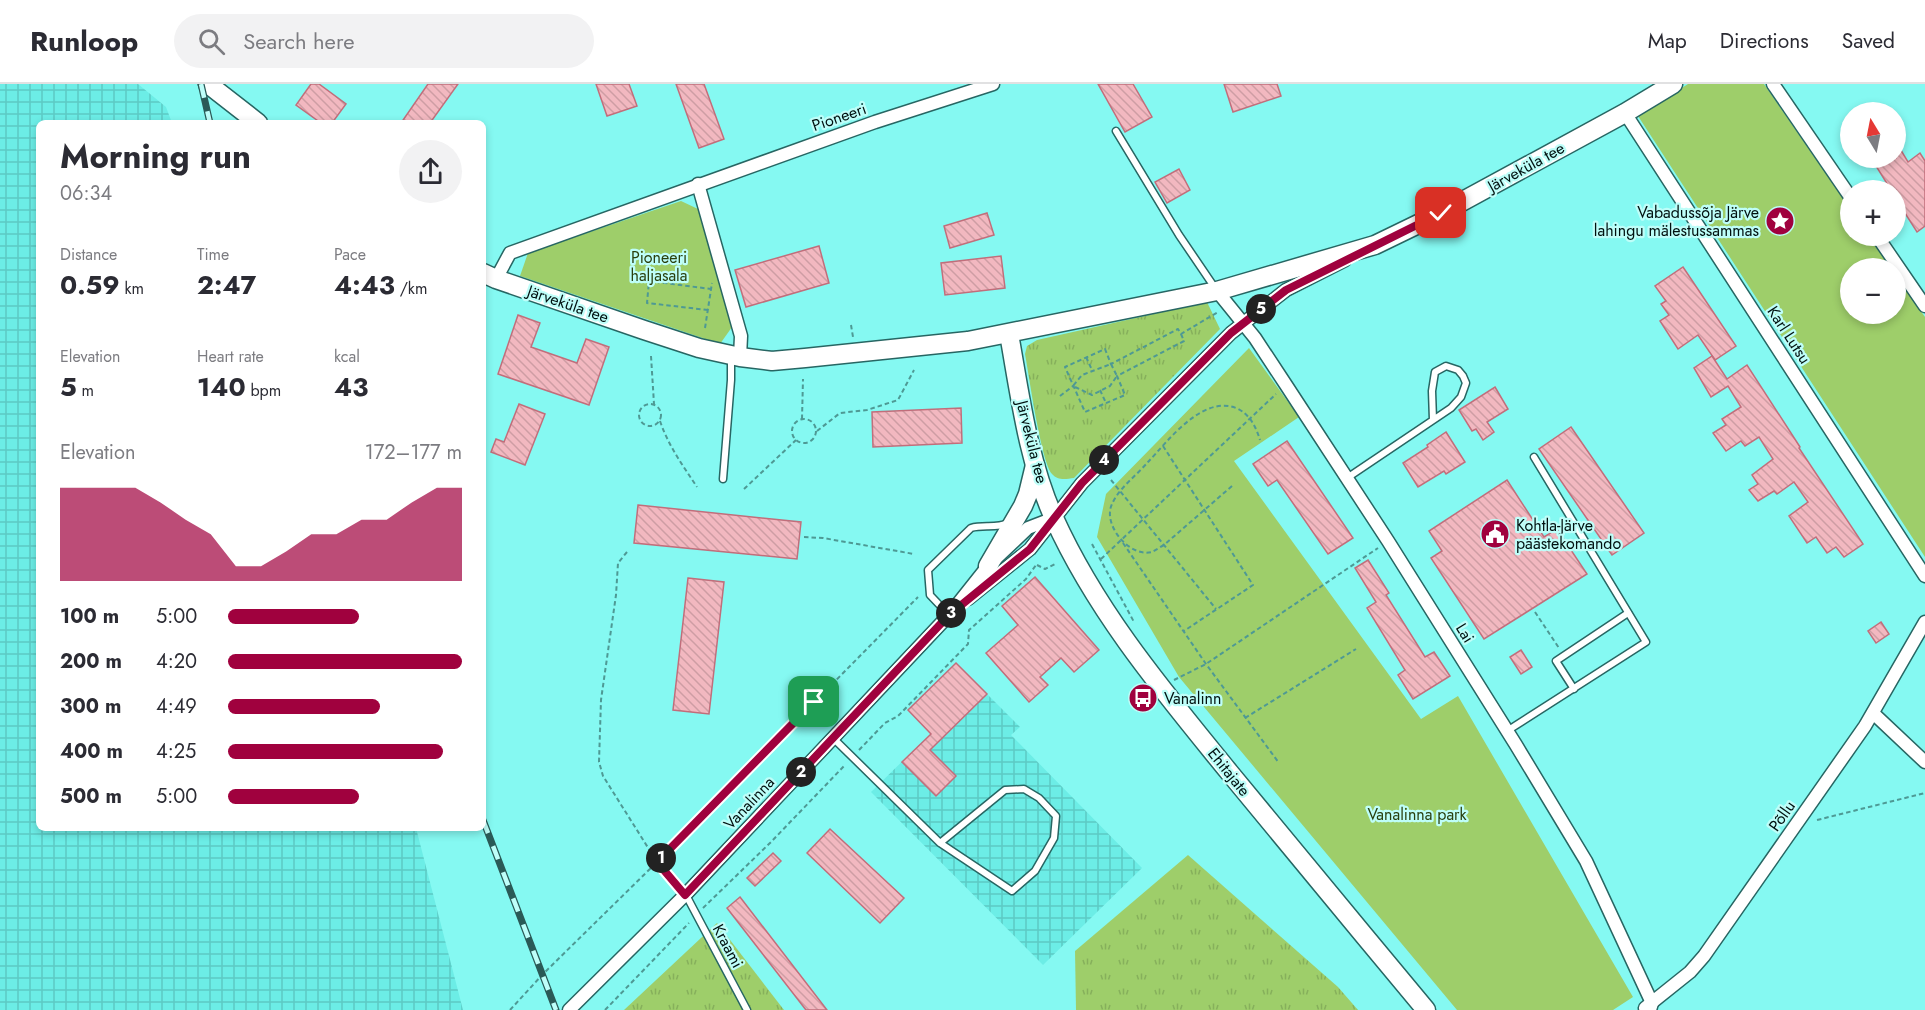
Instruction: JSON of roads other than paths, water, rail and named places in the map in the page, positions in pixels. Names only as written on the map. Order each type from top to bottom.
[{"type":"main road","points":[[208,84],[254,120]]},
{"type":"main road","name":"Järveküla tee","points":[[490,276],[644,330],[736,357],[772,361],[968,341],[1217,291],[1375,245],[1441,213],[1625,113],[1673,84]]},
{"type":"main road","name":"Järveküla tee","points":[[1009,333],[1028,434],[1041,485],[1054,518]]},
{"type":"main road","points":[[988,566],[1029,494],[1036,463]]},
{"type":"main road","name":"Ehitajate","points":[[1054,518],[1099,602],[1138,658],[1426,1010]]},
{"type":"street","name":"Pioneeri","points":[[490,276],[510,252],[875,122],[993,84]]},
{"type":"street","points":[[1773,84],[1840,182]]},
{"type":"street","name":"Karl Lutsu","points":[[1625,113],[1925,576]]},
{"type":"street","points":[[698,184],[741,336],[736,357]]},
{"type":"street","name":"Järveküla tee","points":[[1054,518],[1082,483],[1198,365],[1242,324],[1286,290],[1375,245]]},
{"type":"street","points":[[1884,246],[1925,306]]},
{"type":"street","name":"Lai","points":[[1217,291],[1255,338],[1388,541],[1586,861],[1648,1008]]},
{"type":"street","name":"Vanalinna","points":[[569,1010],[685,895],[949,615],[988,566],[1028,528],[1054,518]]},
{"type":"street","name":"Vanalinna","points":[[949,615],[1030,549],[1054,518]]},
{"type":"street","name":"Põllu","points":[[1648,1008],[1690,972],[1704,956],[1873,713],[1925,622]]},
{"type":"street","points":[[1873,713],[1925,762]]},
{"type":"lane","points":[[1116,131],[1179,235],[1217,291]]},
{"type":"lane","points":[[723,479],[731,380],[736,357]]},
{"type":"lane","points":[[1346,478],[1433,420],[1451,408],[1465,389],[1466,383],[1458,370],[1446,366],[1435,372],[1432,391],[1433,420]]},
{"type":"lane","points":[[1507,731],[1646,642],[1534,457]]},
{"type":"lane","points":[[949,615],[930,595],[928,576],[931,566],[974,526],[998,527],[1014,520]]},
{"type":"lane","points":[[1574,689],[1556,661],[1628,613]]},
{"type":"lane","points":[[833,738],[940,843],[1012,891],[1035,871],[1054,838],[1056,816],[1039,798],[1024,789],[1005,790],[940,843]]},
{"type":"lane","name":"Kraami","points":[[685,895],[747,1010]]},
{"type":"railway","points":[[201,84],[209,120]]},
{"type":"railway","points":[[486,828],[556,1010]]},
{"type":"place","name":"Vabadussõja Järve lahingu mälestussammas","points":[[1780,221]]},
{"type":"place","name":"Kohtla-Järve päästekomando","points":[[1495,534]]},
{"type":"place","name":"Vanalinn","points":[[1143,698]]},
{"type":"park label","name":"Pioneeri haljasala","points":[[659,266]]},
{"type":"park label","name":"Vanalinna park","points":[[1417,814]]}]
